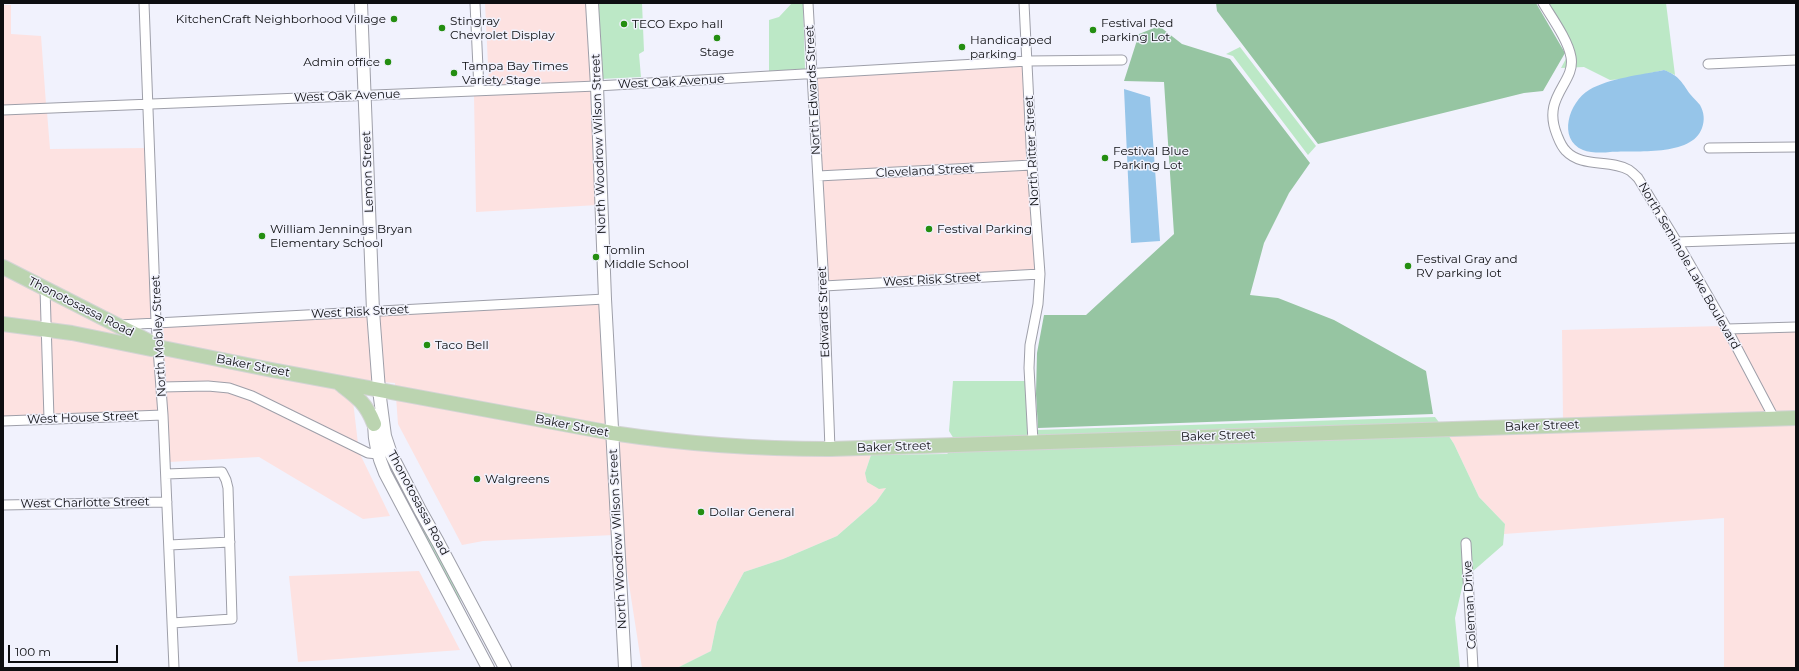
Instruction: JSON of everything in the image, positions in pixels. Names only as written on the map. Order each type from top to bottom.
[{"type":"main road","name":"Thonotosassa Road","points":[[3,267],[116,325],[154,342],[158,347]]},
{"type":"main road","name":"Baker Street","points":[[3,324],[46,328],[151,348],[158,347],[336,382],[612,433],[662,441],[773,449],[830,449],[1796,418]]},
{"type":"main road","points":[[336,382],[359,398],[370,412],[374,424]]},
{"type":"street","name":"North Mobley Street","points":[[144,3],[156,322],[164,415],[174,668]]},
{"type":"street","name":"Lemon Street","points":[[361,3],[373,312],[379,390]]},
{"type":"street","points":[[475,3],[479,90]]},
{"type":"street","name":"North Woodrow Wilson Street","points":[[592,3],[597,86],[605,299],[625,668]]},
{"type":"street","name":"North Edwards Street","points":[[808,3],[818,176]]},
{"type":"street","name":"North Ritter Street","points":[[1024,3],[1032,165],[1040,274],[1038,304],[1030,345],[1033,442]]},
{"type":"street","name":"North Seminole Lake Boulevard","points":[[1543,3],[1568,48],[1571,58],[1570,69],[1556,98],[1553,108],[1555,130],[1561,144],[1566,152],[1585,161],[1618,166],[1629,170],[1644,187],[1727,329],[1774,418]]},
{"type":"street","name":"West Oak Avenue","points":[[3,110],[597,86],[1028,61],[1122,60]]},
{"type":"street","points":[[1708,64],[1796,60]]},
{"type":"street","points":[[1709,148],[1796,146]]},
{"type":"street","name":"Cleveland Street","points":[[818,176],[1032,165]]},
{"type":"street","name":"Edwards Street","points":[[818,176],[830,449]]},
{"type":"street","points":[[1677,242],[1796,238]]},
{"type":"street","name":"West Risk Street","points":[[824,286],[1040,274]]},
{"type":"street","points":[[45,289],[49,419]]},
{"type":"street","name":"West Risk Street","points":[[116,325],[605,299]]},
{"type":"street","points":[[1727,329],[1796,327]]},
{"type":"street","points":[[162,387],[208,386],[229,388],[252,396],[368,454],[378,454],[384,457],[401,473]]},
{"type":"street","name":"Thonotosassa Road","points":[[379,390],[374,424],[378,454],[385,473],[407,518],[488,668]]},
{"type":"street","name":"Thonotosassa Road","points":[[379,390],[385,436],[391,454],[505,668]]},
{"type":"street","name":"West House Street","points":[[3,421],[164,415]]},
{"type":"street","points":[[378,454],[385,436]]},
{"type":"street","points":[[166,474],[222,472],[228,488],[232,619],[172,623]]},
{"type":"street","name":"West Charlotte Street","points":[[3,505],[167,502]]},
{"type":"street","points":[[169,545],[230,542]]},
{"type":"street","name":"Coleman Drive","points":[[1466,543],[1473,668]]},
{"type":"shaded area","points":[[485,3],[588,3],[593,82],[489,85]]},
{"type":"shaded area","points":[[3,5],[11,5],[11,34],[41,36],[46,104],[3,105]]},
{"type":"shaded area","points":[[1024,66],[1028,161],[821,172],[815,78]]},
{"type":"shaded area","points":[[594,90],[598,205],[476,212],[474,95]]},
{"type":"shaded area","points":[[47,112],[50,149],[146,148],[152,318],[116,321],[3,263],[3,114]]},
{"type":"shaded area","points":[[1028,169],[1036,270],[827,282],[822,180]]},
{"type":"shaded area","points":[[3,272],[41,292],[42,323],[3,320]]},
{"type":"shaded area","points":[[49,296],[144,343],[50,324]]},
{"type":"shaded area","points":[[601,303],[608,428],[395,388],[395,383],[382,382],[377,315]]},
{"type":"shaded area","points":[[370,316],[374,381],[346,379],[162,343],[160,327]]},
{"type":"shaded area","points":[[1723,326],[1796,327],[1796,414],[1563,421],[1562,330]]},
{"type":"shaded area","points":[[3,328],[42,332],[45,415],[3,417]]},
{"type":"shaded area","points":[[49,333],[155,352],[159,411],[52,415]]},
{"type":"shaded area","points":[[162,352],[335,386],[353,401],[358,444],[254,392],[230,384],[165,383]]},
{"type":"shaded area","points":[[208,390],[228,392],[251,400],[360,454],[390,516],[363,519],[259,457],[169,462],[166,391]]},
{"type":"shaded area","points":[[396,397],[608,437],[614,535],[483,541],[462,545],[398,424]]},
{"type":"shaded area","points":[[1796,422],[1796,667],[1765,668],[1724,668],[1724,518],[1504,534],[1505,524],[1479,497],[1454,444],[1447,433]]},
{"type":"shaded area","points":[[616,438],[855,452],[871,455],[865,473],[886,488],[876,502],[837,536],[783,559],[744,572],[717,622],[711,651],[677,668],[642,668],[622,539]]},
{"type":"shaded area","points":[[419,571],[460,650],[298,662],[289,576]]},
{"type":"green space","points":[[596,3],[642,3],[644,51],[639,54],[641,77],[600,79]]},
{"type":"green space","points":[[792,3],[803,3],[805,69],[769,71],[769,20],[779,17]]},
{"type":"green space","points":[[1216,3],[1536,3],[1565,53],[1543,91],[1524,93],[1318,144],[1217,11]]},
{"type":"green space","points":[[1539,3],[1666,3],[1675,75],[1664,70],[1624,79],[1610,80],[1584,67],[1561,68],[1569,53]]},
{"type":"green space","points":[[1159,26],[1182,44],[1230,59],[1310,163],[1289,193],[1264,243],[1250,295],[1278,298],[1334,320],[1426,371],[1433,414],[1038,428],[1036,394],[1037,353],[1044,315],[1086,315],[1174,234],[1164,82],[1124,81],[1139,34]]},
{"type":"green space","points":[[1240,47],[1316,146],[1308,155],[1233,56],[1226,54]]},
{"type":"green space","points":[[953,381],[1026,381],[1029,438],[954,439],[949,431]]},
{"type":"green space","points":[[1435,417],[1441,425],[1036,438],[1036,430]]},
{"type":"green space","points":[[1447,433],[1454,444],[1479,497],[1505,524],[1503,545],[1464,579],[1455,618],[1460,668],[677,668],[711,651],[717,622],[744,572],[783,559],[837,536],[876,502],[886,488],[879,489],[867,482],[865,473],[871,455],[947,454],[952,449]]},
{"type":"green space","points":[[397,485],[415,511],[456,587],[461,602],[451,590]]},
{"type":"water","points":[[1664,70],[1673,74],[1679,79],[1700,105],[1704,116],[1704,122],[1696,137],[1687,144],[1675,148],[1647,151],[1604,153],[1586,151],[1575,145],[1570,138],[1568,129],[1571,111],[1582,96],[1589,90],[1625,77]]},
{"type":"water","points":[[1124,89],[1150,97],[1160,241],[1131,243]]},
{"type":"place","name":"KitchenCraft Neighborhood Village","points":[[394,19]]},
{"type":"place","name":"TECO Expo hall","points":[[624,24]]},
{"type":"place","name":"Stingray Chevrolet Display","points":[[442,28]]},
{"type":"place","name":"Festival Red parking Lot","points":[[1093,30]]},
{"type":"place","name":"Stage","points":[[717,38]]},
{"type":"place","name":"Handicapped parking","points":[[962,47]]},
{"type":"place","name":"Admin office","points":[[388,62]]},
{"type":"place","name":"Tampa Bay Times Variety Stage","points":[[454,73]]},
{"type":"place","name":"Festival Blue Parking Lot","points":[[1105,158]]},
{"type":"place","name":"Festival Parking","points":[[929,229]]},
{"type":"place","name":"William Jennings Bryan Elementary School","points":[[262,236]]},
{"type":"place","name":"Tomlin Middle School","points":[[596,257]]},
{"type":"place","name":"Festival Gray and RV parking lot","points":[[1408,266]]},
{"type":"place","name":"Taco Bell","points":[[427,345]]},
{"type":"place","name":"Walgreens","points":[[477,479]]},
{"type":"place","name":"Dollar General","points":[[701,512]]}]
